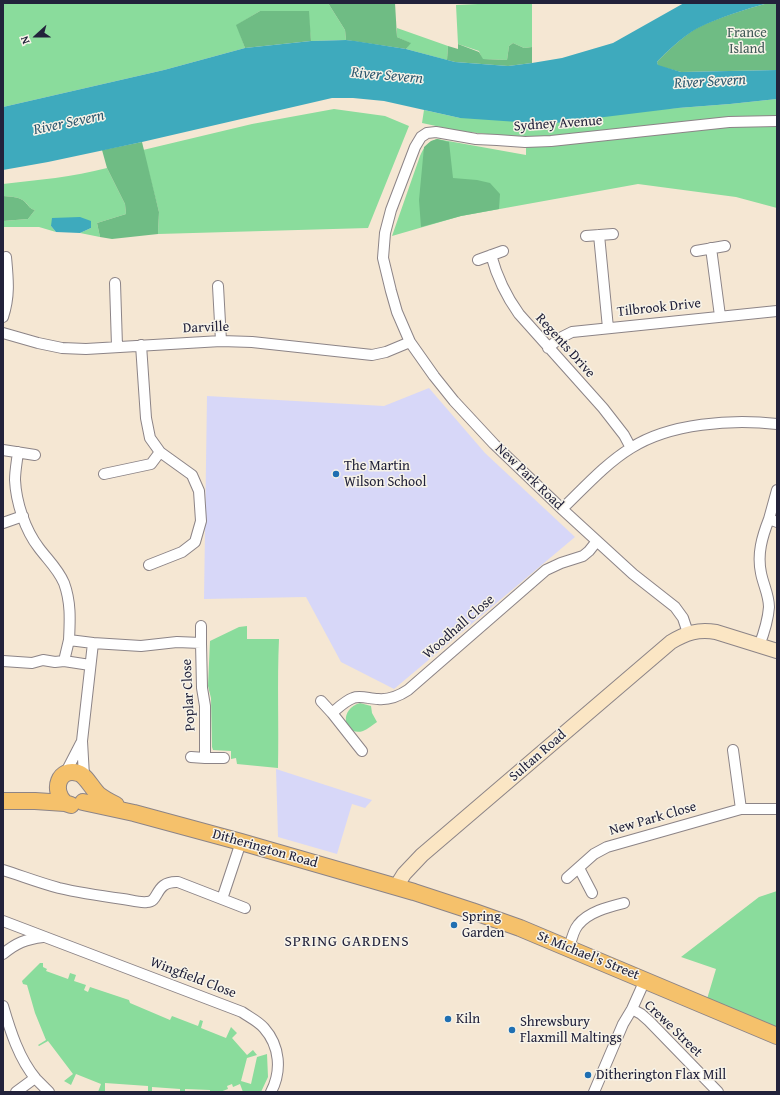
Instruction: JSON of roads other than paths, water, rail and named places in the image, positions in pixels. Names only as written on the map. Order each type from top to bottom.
[{"type":"main road","points":[[65,804],[57,791],[61,779],[71,772],[78,773],[86,780],[89,791],[88,797],[83,802]]},
{"type":"main road","name":"Ditherington Road","points":[[21,801],[61,779]]},
{"type":"main road","name":"Ditherington Road","points":[[86,780],[109,802],[134,813]]},
{"type":"main road","name":"Ditherington Road","points":[[3,801],[71,805],[77,805],[83,802],[134,813],[242,842],[396,887]]},
{"type":"main road","name":"St Michael's Street","points":[[396,887],[513,925],[777,1036]]},
{"type":"street","name":"Sydney Avenue","points":[[391,210],[415,146],[421,137],[427,133],[436,132],[476,139],[550,141],[729,122],[777,121]]},
{"type":"street","name":"New Park Road","points":[[391,210],[385,233],[384,258],[397,312],[410,342],[454,401],[494,444],[597,542],[633,574],[675,607],[683,618],[688,632]]},
{"type":"street","points":[[586,236],[613,234]]},
{"type":"street","points":[[599,235],[608,328]]},
{"type":"street","points":[[696,251],[725,246]]},
{"type":"street","points":[[711,248],[720,316]]},
{"type":"street","points":[[478,260],[503,251]]},
{"type":"street","name":"Regents Drive","points":[[491,255],[495,269],[508,299],[548,348],[604,408],[624,435],[631,448]]},
{"type":"street","points":[[3,318],[8,304],[9,293],[6,257]]},
{"type":"street","points":[[115,283],[117,346]]},
{"type":"street","points":[[218,286],[222,341]]},
{"type":"street","name":"Tilbrook Drive","points":[[548,348],[560,338],[572,332],[777,310]]},
{"type":"street","name":"Darville","points":[[3,332],[38,343],[62,348],[86,349],[222,341],[252,342],[372,355],[386,352],[410,342]]},
{"type":"street","points":[[141,345],[147,425],[150,438],[160,452],[192,475],[199,491],[201,522],[195,542],[182,552],[148,565]]},
{"type":"street","points":[[562,509],[607,467],[631,448],[655,436],[704,424],[732,422],[761,422],[777,424]]},
{"type":"street","points":[[3,450],[35,455]]},
{"type":"street","points":[[18,452],[15,480],[16,493],[23,516],[31,537],[38,548],[56,569],[63,582],[70,606],[69,640],[64,661]]},
{"type":"street","points":[[104,474],[151,464],[160,452]]},
{"type":"street","points":[[759,646],[767,624],[769,606],[761,573],[759,556],[761,540],[773,520],[777,490]]},
{"type":"street","points":[[3,523],[23,516]]},
{"type":"street","name":"Woodhall Close","points":[[332,713],[353,698],[389,698],[408,690],[546,570],[561,563],[583,556],[590,551],[597,542]]},
{"type":"street","points":[[201,626],[201,643]]},
{"type":"street","points":[[688,632],[706,630],[716,632],[777,651]]},
{"type":"street","name":"Sultan Road","points":[[396,887],[404,874],[422,855],[671,642],[688,632]]},
{"type":"street","name":"Poplar Close","points":[[69,640],[141,646],[177,642],[201,643],[202,688],[205,706],[205,758]]},
{"type":"street","points":[[86,780],[82,741],[93,643]]},
{"type":"street","points":[[3,661],[32,663],[43,660],[55,662],[64,661],[90,665]]},
{"type":"street","points":[[321,701],[362,751]]},
{"type":"street","points":[[61,779],[82,741]]},
{"type":"street","points":[[732,750],[741,809]]},
{"type":"street","points":[[191,758],[224,758]]},
{"type":"street","name":"New Park Close","points":[[567,878],[594,854],[607,847],[741,809],[777,809]]},
{"type":"street","points":[[222,899],[242,842]]},
{"type":"street","points":[[579,868],[592,893]]},
{"type":"street","points":[[3,870],[79,892],[138,902],[148,902],[154,900],[158,891],[162,887],[172,882],[185,884],[245,908]]},
{"type":"street","points":[[569,949],[575,930],[582,921],[602,910],[624,903]]},
{"type":"street","name":"Wingfield Close","points":[[3,921],[242,1012],[264,1028],[272,1040],[278,1055],[278,1070],[275,1084],[271,1092]]},
{"type":"street","points":[[3,954],[12,946],[27,939],[44,936]]},
{"type":"street","name":"Crewe Street","points":[[645,980],[632,1009],[641,1014],[718,1092]]},
{"type":"street","points":[[3,1006],[24,1061],[35,1078],[49,1092]]},
{"type":"street","points":[[594,1092],[623,1024],[632,1009]]},
{"type":"street","points":[[16,1092],[35,1078]]},
{"type":"water","name":"River Severn","points":[[684,3],[768,3],[732,14],[698,28],[671,48],[657,62],[658,65],[681,72],[777,70],[777,99],[678,108],[547,124],[460,118],[384,101],[353,98],[332,98],[142,142],[3,170],[3,107],[164,70],[245,48],[311,41],[355,41],[406,49],[455,62],[508,66],[532,63],[562,58],[613,43]]},
{"type":"water","points":[[80,217],[91,221],[91,228],[80,233],[56,232],[51,226],[52,218]]},
{"type":"place","name":"The Martin Wilson School","points":[[336,474]]},
{"type":"place","name":"Spring Garden","points":[[454,925]]},
{"type":"place","name":"Kiln","points":[[448,1019]]},
{"type":"place","name":"Shrewsbury Flaxmill Maltings","points":[[512,1030]]},
{"type":"place","name":"Ditherington Flax Mill","points":[[588,1075]]},
{"type":"district","name":"SPRING GARDENS","points":[[347,942]]},
{"type":"park label","name":"France Island","points":[[747,42]]}]
